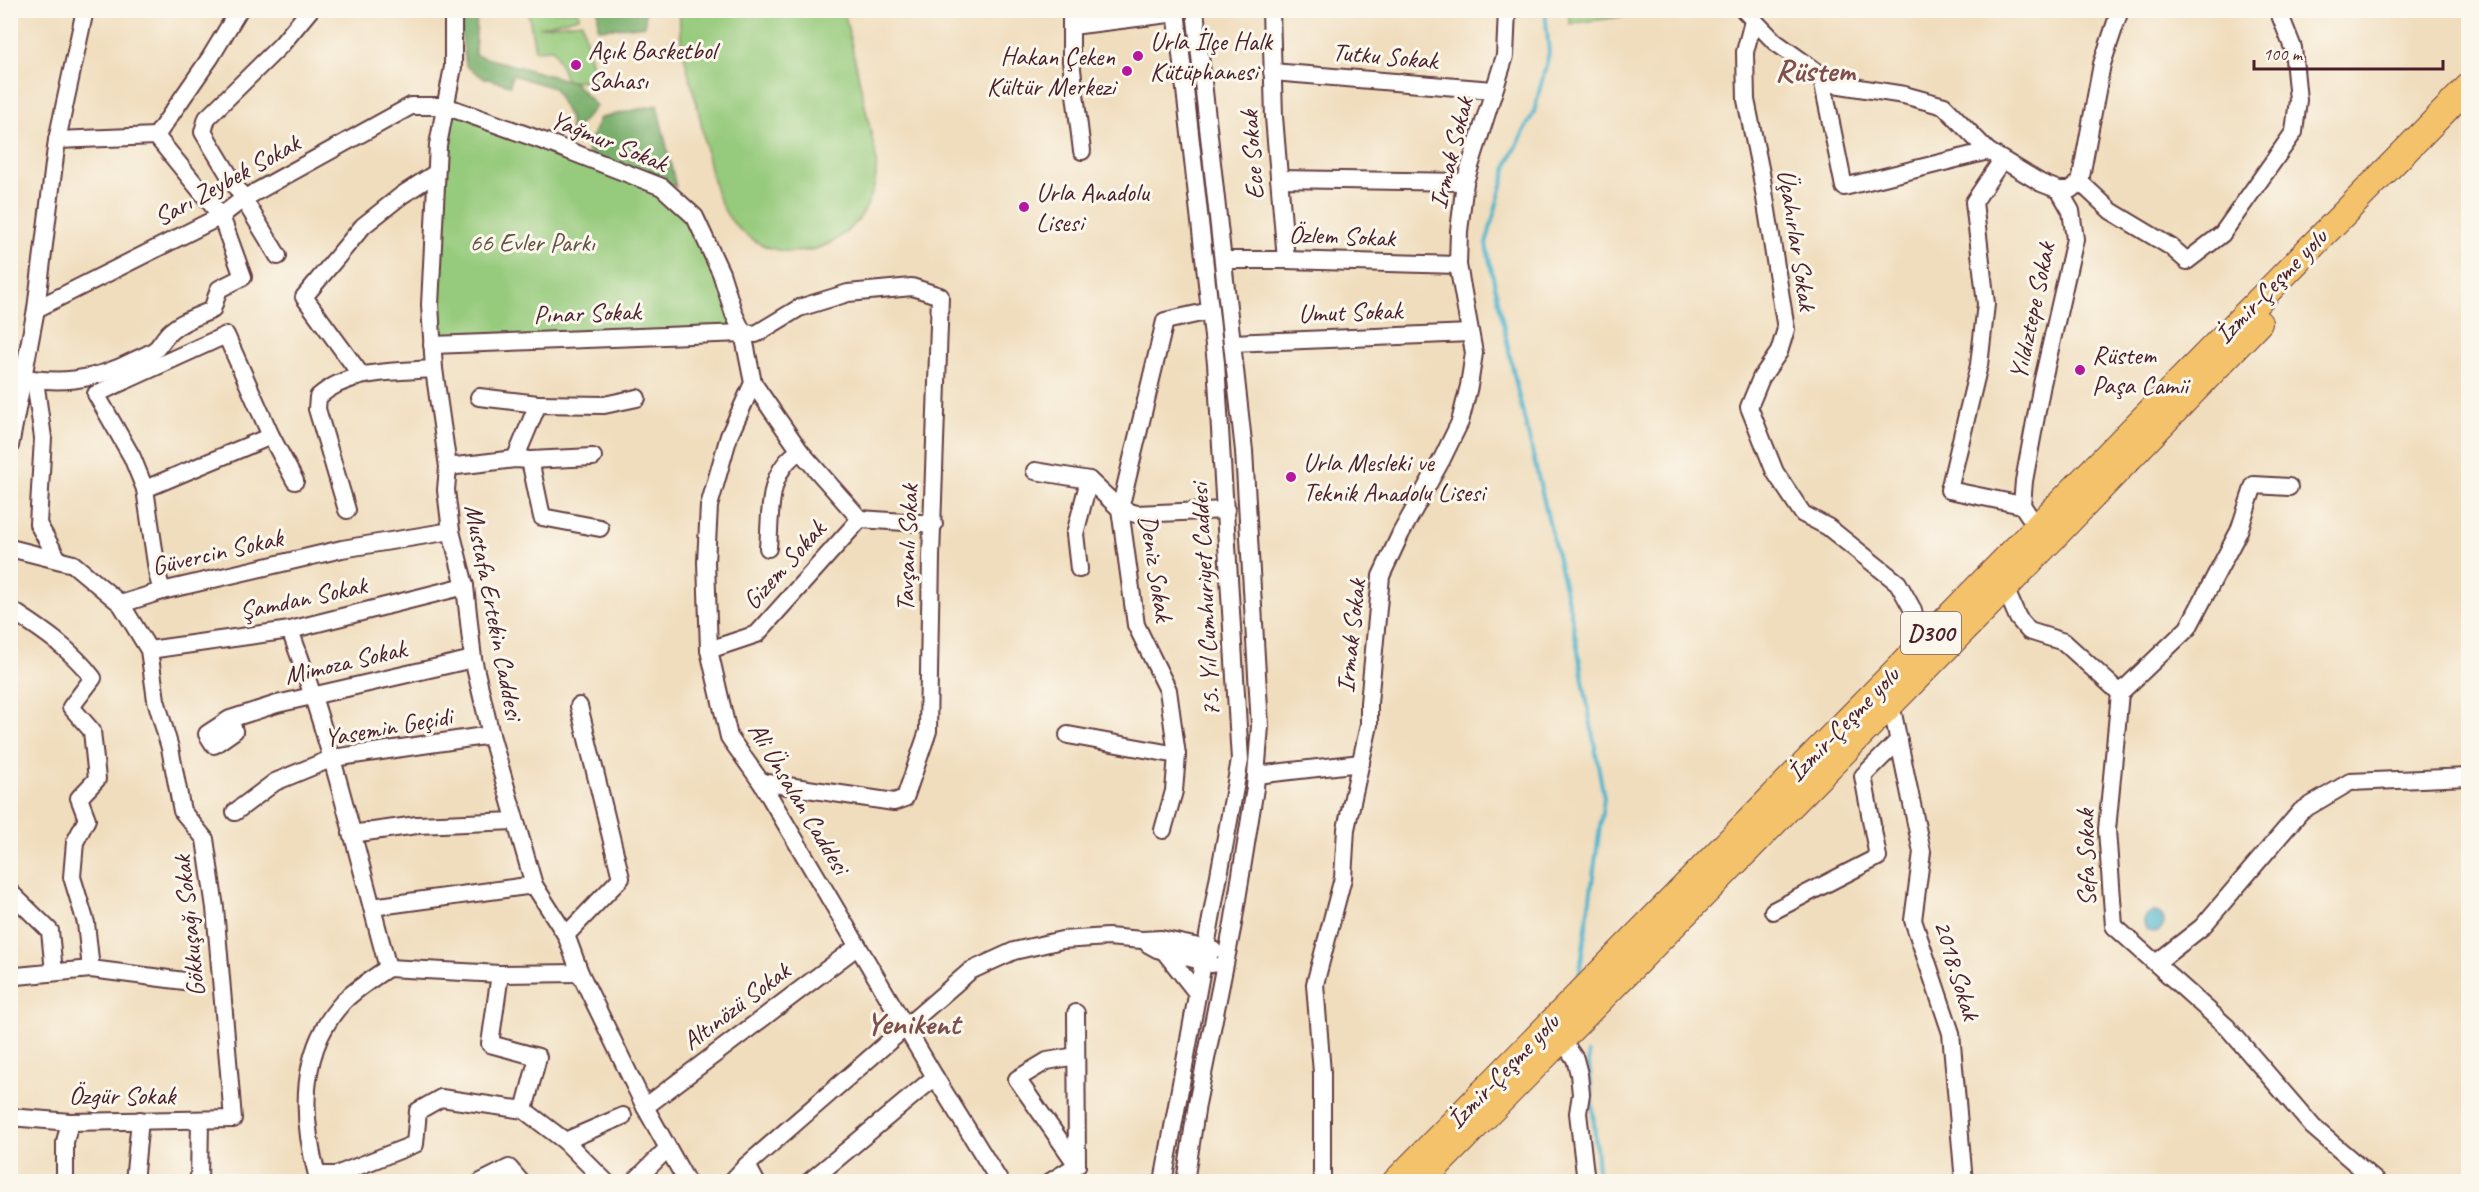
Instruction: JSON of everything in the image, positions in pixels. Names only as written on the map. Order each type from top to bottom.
[{"type":"highway","name":"İzmir-Çeşme yolu","points":[[1395,1182],[1920,644],[2469,87]]},
{"type":"highway","name":"İzmir-Çeşme yolu","points":[[1421,1182],[2005,588],[2403,174],[2469,111]]},
{"type":"street","points":[[10,446],[14,413],[36,309],[57,140],[85,10]]},
{"type":"street","points":[[156,136],[210,58],[239,10]]},
{"type":"street","points":[[278,256],[203,132],[207,118],[281,45],[310,10]]},
{"type":"street","name":"Mustafa Ertekin Caddesi","points":[[453,10],[453,67],[438,145],[430,305],[432,345],[448,467],[446,490],[451,531],[465,586],[473,659],[491,735],[534,885],[566,935],[580,973],[645,1107],[687,1182]]},
{"type":"street","name":"75. Yıl Cumhuriyet Caddesi","points":[[1185,1182],[1197,1104],[1226,960],[1256,775],[1260,726],[1244,451],[1195,10]]},
{"type":"street","name":"Ece Sokak","points":[[1271,10],[1272,72],[1286,260]]},
{"type":"street","name":"Irmak Sokak","points":[[1321,1181],[1323,1073],[1315,984],[1343,878],[1346,829],[1369,724],[1381,576],[1401,533],[1460,422],[1469,386],[1474,353],[1458,265],[1459,231],[1465,182],[1505,56],[1507,10]]},
{"type":"street","points":[[1748,16],[1775,42],[1834,84],[1904,95],[1944,106],[1995,155],[2041,183],[2059,190],[2070,190],[2080,182],[2102,64],[2120,10]]},
{"type":"street","points":[[2080,182],[2111,212],[2171,248],[2187,261],[2222,234],[2294,132],[2298,100],[2293,48],[2278,10]]},
{"type":"street","points":[[1082,151],[1071,61],[1071,18],[1176,12]]},
{"type":"street","name":"75. Yıl Cumhuriyet Caddesi","points":[[1163,1182],[1240,760],[1216,363],[1176,12]]},
{"type":"street","name":"Üçahırlar Sokak","points":[[1748,16],[1745,52],[1746,100],[1761,172],[1786,329],[1779,352],[1761,378],[1749,407],[1775,472],[1803,514],[1828,527],[1898,583],[1913,610],[1920,644]]},
{"type":"street","name":"Tutku Sokak","points":[[1272,72],[1493,90]]},
{"type":"street","points":[[1821,74],[1844,187],[1995,155]]},
{"type":"street","name":"Sarı Zeybek Sokak","points":[[36,309],[221,216],[243,199],[411,106],[445,106]]},
{"type":"street","name":"Yağmur Sokak","points":[[445,106],[549,142],[662,187],[695,218],[721,273],[734,314],[743,333]]},
{"type":"street","points":[[57,140],[156,136]]},
{"type":"street","points":[[23,377],[63,381],[90,379],[121,368],[155,350],[170,332],[183,323],[212,310],[219,289],[243,277],[221,216],[156,136]]},
{"type":"street","points":[[1995,155],[1974,202],[1986,304],[1978,365],[1949,490],[2022,505],[2036,526]]},
{"type":"street","points":[[361,375],[304,297],[363,226],[402,195],[436,173]]},
{"type":"street","points":[[1279,179],[1465,182]]},
{"type":"street","name":"Yıldıztepe Sokak","points":[[2022,505],[2024,481],[2042,384],[2074,239],[2071,211],[2059,190]]},
{"type":"street","name":"Özlem Sokak","points":[[1223,260],[1458,265]]},
{"type":"street","name":"Pınar Sokak","points":[[432,345],[756,334],[798,308],[848,293],[912,287]]},
{"type":"street","name":"Tavşanlı Sokak","points":[[761,782],[900,800],[928,731],[940,296],[912,287]]},
{"type":"street","name":"Deniz Sokak","points":[[1163,830],[1174,791],[1177,755],[1168,690],[1136,626],[1120,509],[1165,321],[1210,311]]},
{"type":"street","points":[[743,333],[753,383],[800,452],[860,519],[934,524]]},
{"type":"street","name":"Umut Sokak","points":[[1232,343],[1470,333]]},
{"type":"street","points":[[162,591],[144,489],[132,457],[96,394],[226,335],[271,436],[295,481]]},
{"type":"street","points":[[347,510],[316,409],[318,397],[327,389],[361,375],[435,369]]},
{"type":"street","points":[[23,377],[43,438],[38,524],[58,559]]},
{"type":"street","name":"Ali Ünsalan Caddesi","points":[[753,383],[729,436],[709,506],[706,562],[709,650],[729,737],[761,782],[935,1077],[1000,1182]]},
{"type":"street","points":[[479,398],[538,404],[604,405],[638,398]]},
{"type":"street","points":[[538,404],[523,460],[542,517],[600,528]]},
{"type":"street","points":[[144,489],[271,436]]},
{"type":"street","points":[[768,548],[774,481],[789,458],[800,452]]},
{"type":"street","points":[[448,467],[523,460],[593,457]]},
{"type":"street","points":[[1035,471],[1089,480],[1120,509],[1136,514],[1226,510]]},
{"type":"street","points":[[1079,569],[1075,534],[1089,480]]},
{"type":"street","points":[[2005,588],[2018,618],[2029,631],[2064,642],[2120,693],[2188,628],[2239,531],[2254,485],[2289,487]]},
{"type":"street","name":"Gizem Sokak","points":[[709,650],[757,634],[860,519]]},
{"type":"street","name":"Güvercin Sokak","points":[[121,604],[162,591],[342,549],[451,531]]},
{"type":"street","points":[[10,548],[73,564],[100,589],[121,604]]},
{"type":"street","name":"Şamdan Sokak","points":[[149,650],[290,630],[465,586]]},
{"type":"street","name":"Gökkuşağı Sokak","points":[[121,604],[149,650],[156,700],[170,748],[182,811],[205,839],[214,908],[233,1119]]},
{"type":"street","points":[[10,609],[42,629],[80,662],[93,678],[70,707],[92,731],[97,771],[97,779],[79,798],[87,819],[75,842],[72,877],[86,923],[91,969]]},
{"type":"street","points":[[290,630],[314,694],[333,758],[351,834],[388,968]]},
{"type":"street","name":"Mimoza Sokak","points":[[230,719],[314,694],[473,659]]},
{"type":"street","name":"Sefa Sokak","points":[[2120,693],[2107,830],[2114,926],[2227,1028],[2313,1127],[2377,1182]]},
{"type":"street","name":"2018.Sokak","points":[[1891,704],[1922,852],[1913,920],[1951,1033],[1964,1182]]},
{"type":"street","points":[[566,935],[621,878],[579,706]]},
{"type":"street","name":"Yasemin Geçidi","points":[[235,813],[275,782],[333,758],[491,735]]},
{"type":"street","points":[[1068,735],[1177,755]]},
{"type":"street","points":[[1773,911],[1878,857],[1863,776],[1899,740]]},
{"type":"street","points":[[1256,775],[1361,764]]},
{"type":"street","points":[[2156,963],[2202,927],[2301,811],[2350,782],[2469,777]]},
{"type":"street","points":[[351,834],[417,825],[515,821]]},
{"type":"street","points":[[372,907],[534,885]]},
{"type":"street","points":[[10,892],[50,931],[54,972]]},
{"type":"street","points":[[731,1182],[747,1165],[970,971],[1014,951],[1062,940],[1108,937],[1161,939],[1203,955]]},
{"type":"street","points":[[1142,940],[1163,951],[1226,960]]},
{"type":"street","name":"Altınözü Sokak","points":[[645,1107],[858,946]]},
{"type":"street","points":[[1163,951],[1197,993]]},
{"type":"street","points":[[580,973],[500,974],[388,968],[344,1001],[322,1030],[307,1075],[309,1144],[317,1175],[336,1175],[415,1143],[418,1111],[441,1098],[524,1110],[565,1141],[606,1182]]},
{"type":"street","points":[[17,976],[91,969],[192,982]]},
{"type":"street","points":[[500,974],[490,1044],[538,1057],[524,1110]]},
{"type":"street","points":[[1076,1013],[1077,1165]]},
{"type":"street","points":[[1562,1040],[1575,1059],[1579,1074],[1581,1094],[1578,1113],[1586,1182]]},
{"type":"street","points":[[1076,1056],[1047,1061],[1017,1079],[1077,1165]]},
{"type":"street","points":[[809,1182],[935,1077]]},
{"type":"street","points":[[565,1141],[623,1116]]},
{"type":"street","name":"Özgür Sokak","points":[[10,1117],[70,1122],[233,1119]]},
{"type":"street","points":[[134,1182],[140,1120]]},
{"type":"street","points":[[199,1182],[200,1120]]},
{"type":"street","points":[[65,1182],[65,1142],[70,1122]]},
{"type":"street","points":[[634,1182],[667,1149]]},
{"type":"street","points":[[747,1165],[756,1182]]},
{"type":"street","points":[[1050,1182],[1077,1165]]},
{"type":"street","points":[[481,1182],[509,1168],[521,1182]]},
{"type":"green space","points":[[458,11],[477,11],[475,55],[574,82],[596,106],[570,136],[570,119],[554,88],[512,75],[510,85],[484,78],[466,66]]},
{"type":"green space","name":"Açık Basketbol Sahası","points":[[528,11],[578,11],[579,17],[539,27],[582,22],[595,80],[567,81],[553,49],[535,50]]},
{"type":"green space","points":[[598,11],[645,11],[645,26],[598,29]]},
{"type":"green space","points":[[680,11],[844,11],[875,151],[875,179],[868,203],[854,224],[836,240],[814,249],[789,252],[765,246],[741,231],[728,216],[718,197],[710,168],[683,50]]},
{"type":"green space","points":[[1568,11],[1624,11],[1625,16],[1570,24]]},
{"type":"green space","points":[[657,105],[676,187],[588,153],[587,147],[600,118]]},
{"type":"green space","name":"66 Evler Parkı","points":[[445,106],[662,187],[695,217],[743,333],[432,345]]},
{"type":"water","points":[[2154,912],[2161,915],[2164,922],[2161,929],[2154,932],[2147,929],[2144,922],[2147,915]]},
{"type":"waterway","points":[[1545,10],[1549,53],[1534,112],[1508,163],[1486,244],[1516,384],[1572,618],[1604,798],[1579,977]]},
{"type":"waterway","points":[[1588,1053],[1599,1182]]},
{"type":"place","name":"Urla İlçe Halk Kütüphanesi","points":[[1138,56]]},
{"type":"place","name":"Açık Basketbol Sahası","points":[[576,65]]},
{"type":"place","name":"Hakan Çeken Kültür Merkezi","points":[[1127,71]]},
{"type":"place","name":"Urla Anadolu Lisesi","points":[[1024,207]]},
{"type":"place","name":"Rüstem Paşa Camii","points":[[2080,370]]},
{"type":"place","name":"Urla Mesleki ve Teknik Anadolu Lisesi","points":[[1291,477]]},
{"type":"district","name":"Rüstem","points":[[1815,70]]},
{"type":"district","name":"Yenikent","points":[[913,1023]]}]
